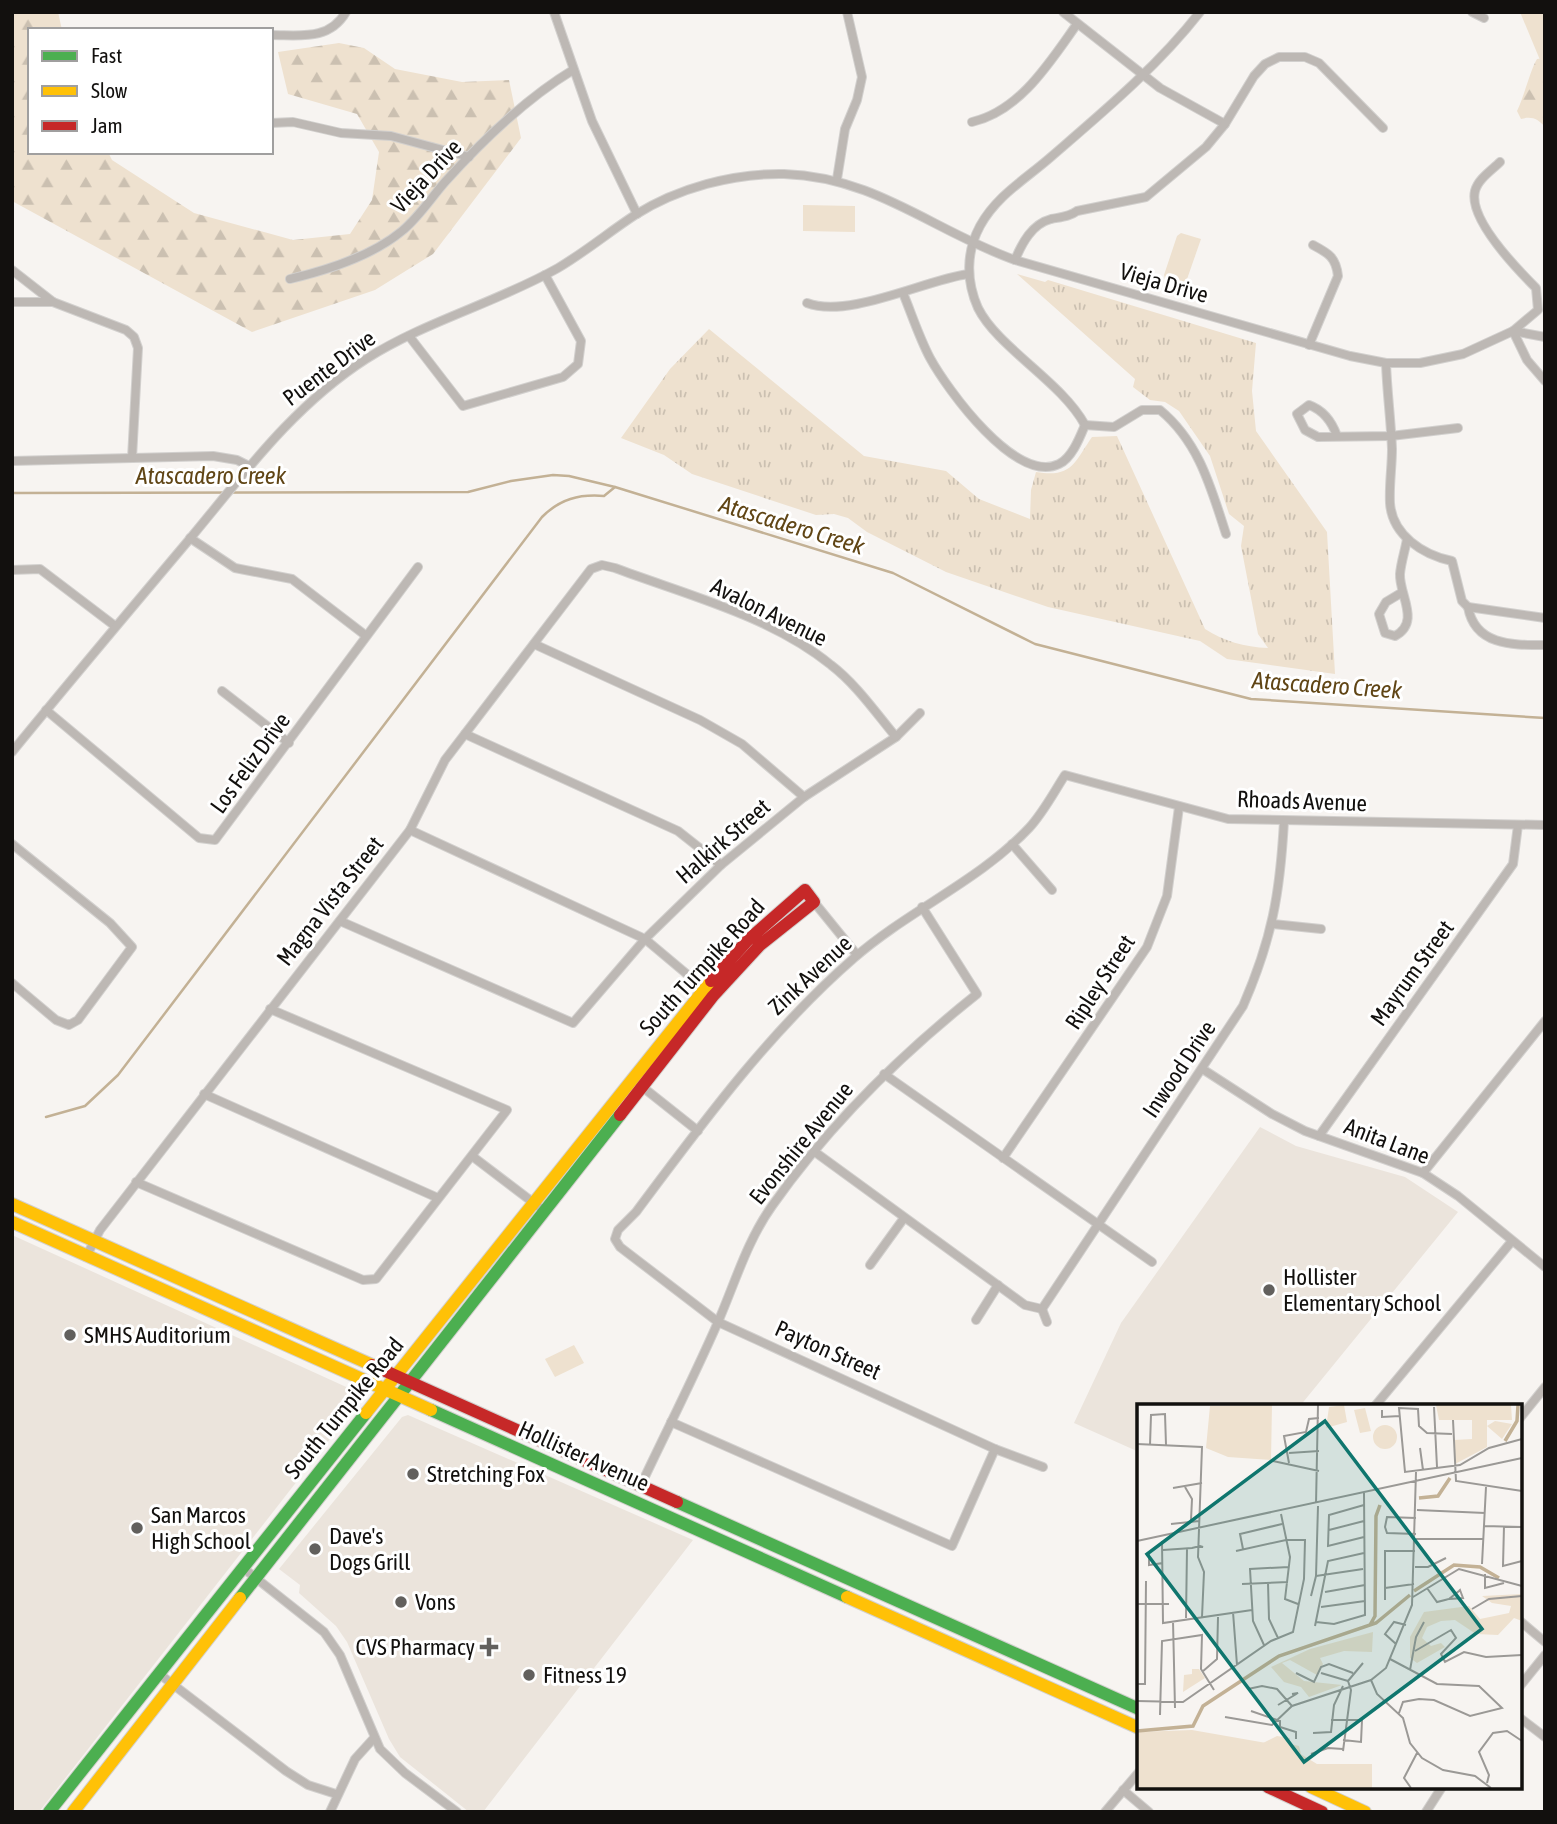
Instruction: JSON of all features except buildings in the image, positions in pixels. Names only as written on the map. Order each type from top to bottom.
[{"type":"main road","name":"South Turnpike Road","points":[[49,1812],[385,1390],[539,1206],[747,941],[804,890],[814,902]]},
{"type":"main road","name":"Hollister Avenue","points":[[12,1204],[1137,1708]]},
{"type":"main road","name":"South Turnpike Road","points":[[73,1812],[171,1683],[411,1383],[539,1206]]},
{"type":"main road","name":"Hollister Avenue","points":[[12,1222],[1137,1727]]},
{"type":"main road","points":[[1272,1789],[1322,1812]]},
{"type":"main road","points":[[1315,1789],[1365,1812]]},
{"type":"street","points":[[273,35],[319,35],[332,29],[346,12]]},
{"type":"street","points":[[554,12],[592,121],[637,214]]},
{"type":"street","points":[[837,179],[846,123],[857,100],[862,77],[847,12]]},
{"type":"street","points":[[1063,12],[1177,99],[1226,124]]},
{"type":"street","points":[[1200,12],[1143,73],[1051,157],[1006,192],[990,210],[973,243],[968,274],[979,308],[988,322],[1064,398],[1085,425],[1114,427],[1142,410],[1160,410],[1170,418],[1202,462],[1226,534]]},
{"type":"street","points":[[1472,12],[1484,18]]},
{"type":"street","points":[[972,122],[992,117],[1024,91],[1077,24]]},
{"type":"street","points":[[1015,260],[1027,236],[1041,222],[1071,216],[1077,211],[1146,197],[1206,147],[1226,124],[1254,76],[1265,64],[1279,57],[1293,55],[1319,63],[1383,128]]},
{"type":"street","name":"Vieja Drive","points":[[290,279],[318,272],[382,245],[415,218],[469,157],[518,111],[573,71]]},
{"type":"street","points":[[273,123],[293,122],[341,132],[391,136],[469,157]]},
{"type":"street","name":"Vieja Drive","points":[[782,174],[837,179],[888,198],[973,243],[1015,260],[1310,345],[1386,363],[1420,363],[1463,354],[1513,331],[1538,310],[1539,300],[1535,288],[1520,276],[1478,215],[1475,190],[1500,162]]},
{"type":"street","name":"Puente Drive","points":[[12,752],[249,466],[309,403],[365,360],[409,336],[545,275],[637,214],[674,195],[702,185],[782,174]]},
{"type":"street","points":[[1310,345],[1338,276],[1337,264],[1332,256],[1313,245]]},
{"type":"street","points":[[12,270],[53,302],[125,330],[134,337],[138,348],[132,458]]},
{"type":"street","points":[[807,303],[818,307],[903,293],[968,274]]},
{"type":"street","points":[[409,336],[463,406],[563,377],[578,364],[581,341],[545,275]]},
{"type":"street","points":[[903,293],[930,358],[945,383],[966,410],[1012,455],[1043,466],[1060,464],[1069,455],[1085,425]]},
{"type":"street","points":[[12,302],[53,302]]},
{"type":"street","points":[[1513,331],[1545,337]]},
{"type":"street","points":[[1513,331],[1527,360],[1545,381]]},
{"type":"street","points":[[1386,363],[1391,436],[1390,503],[1396,525],[1407,539],[1433,556],[1452,561],[1462,601],[1468,607],[1470,618],[1480,634],[1491,640],[1545,645]]},
{"type":"street","points":[[1337,436],[1334,426],[1317,407],[1309,404],[1297,414],[1305,430],[1318,437],[1391,436],[1458,428]]},
{"type":"street","points":[[12,461],[213,456],[237,460],[249,466]]},
{"type":"street","points":[[190,538],[235,568],[292,579],[365,635]]},
{"type":"street","points":[[1401,593],[1386,601],[1379,614],[1385,633],[1395,636],[1408,621],[1408,607],[1401,593],[1400,572],[1407,539]]},
{"type":"street","name":"Magna Vista Street","points":[[86,1257],[93,1241],[136,1182],[410,830],[445,760],[582,581],[598,566]]},
{"type":"street","name":"Avalon Avenue","points":[[598,566],[615,568],[733,612],[806,648],[833,666],[896,737]]},
{"type":"street","name":"Los Feliz Drive","points":[[46,710],[199,838],[215,840],[418,567]]},
{"type":"street","points":[[12,570],[40,569],[115,626]]},
{"type":"street","points":[[1468,607],[1545,618]]},
{"type":"street","points":[[534,644],[710,726],[742,744],[804,797]]},
{"type":"street","points":[[222,691],[289,743]]},
{"type":"street","name":"Halkirk Street","points":[[340,921],[573,1023],[645,939],[721,864],[804,797],[896,737],[920,713]]},
{"type":"street","points":[[465,734],[678,831],[721,864]]},
{"type":"street","name":"Rhoads Avenue","points":[[1065,775],[1096,781],[1126,794],[1228,819],[1545,825]]},
{"type":"street","name":"Zink Avenue","points":[[615,1239],[618,1230],[636,1212],[783,1024],[857,955],[922,907],[983,869],[1013,844],[1031,826],[1065,775]]},
{"type":"street","name":"Ripley Street","points":[[1003,1158],[1147,947],[1167,896],[1174,866],[1179,807]]},
{"type":"street","name":"Inwood Drive","points":[[1040,1310],[1204,1070],[1243,1006],[1262,963],[1273,924],[1284,821]]},
{"type":"street","name":"Mayrum Street","points":[[1319,1136],[1508,871],[1516,852],[1518,825]]},
{"type":"street","points":[[410,830],[645,939],[708,992]]},
{"type":"street","points":[[207,841],[209,852]]},
{"type":"street","points":[[12,844],[137,946],[70,1028],[12,983]]},
{"type":"street","points":[[1013,844],[1052,890]]},
{"type":"street","points":[[814,902],[857,955]]},
{"type":"street","name":"Evonshire Avenue","points":[[641,1485],[718,1322],[753,1238],[771,1207],[884,1074],[981,995],[922,907]]},
{"type":"street","points":[[1273,924],[1321,929]]},
{"type":"street","points":[[136,1182],[369,1280],[376,1279],[507,1110],[270,1009]]},
{"type":"street","points":[[1423,1173],[1545,1021]]},
{"type":"street","name":"Anita Lane","points":[[1204,1070],[1272,1114],[1319,1136],[1423,1173],[1458,1196],[1545,1267]]},
{"type":"street","points":[[884,1074],[1152,1262]]},
{"type":"street","points":[[636,1083],[698,1131]]},
{"type":"street","points":[[204,1094],[438,1198]]},
{"type":"street","points":[[815,1152],[1025,1305],[1040,1310],[1047,1322]]},
{"type":"street","points":[[472,1156],[539,1206]]},
{"type":"street","points":[[870,1265],[904,1218]]},
{"type":"street","name":"Payton Street","points":[[615,1239],[620,1247],[718,1322],[995,1449],[1043,1466]]},
{"type":"street","points":[[1377,1404],[1512,1241]]},
{"type":"street","points":[[976,1320],[998,1286]]},
{"type":"street","points":[[1522,1416],[1545,1387]]},
{"type":"street","points":[[671,1422],[951,1546],[995,1449]]},
{"type":"street","points":[[242,1567],[313,1622],[333,1642],[374,1738],[397,1766],[457,1812]]},
{"type":"street","points":[[1522,1623],[1545,1642]]},
{"type":"street","points":[[1522,1684],[1545,1655]]},
{"type":"street","points":[[158,1673],[286,1771],[309,1785],[336,1794]]},
{"type":"street","points":[[1522,1720],[1545,1737]]},
{"type":"street","points":[[330,1812],[336,1794],[355,1759],[374,1738]]},
{"type":"street","points":[[1105,1812],[1137,1774]]},
{"type":"street","points":[[1426,1812],[1441,1789]]},
{"type":"street","points":[[1124,1790],[1149,1812]]},
{"type":"shaded area","name":"Hollister Elementary School","points":[[1260,1127],[1296,1146],[1405,1177],[1458,1212],[1302,1404],[1137,1404],[1137,1451],[1074,1423],[1121,1323]]},
{"type":"shaded area","name":"San Marcos High School","points":[[12,1235],[355,1391],[358,1403],[39,1812],[12,1812]]},
{"type":"shaded area","points":[[408,1415],[693,1540],[483,1812],[469,1812],[400,1757],[389,1739],[347,1642],[336,1626],[299,1593],[300,1585],[279,1569],[402,1417]]},
{"type":"green space","points":[[12,12],[58,12],[62,28],[28,28],[28,154],[109,154],[112,160],[194,213],[293,240],[350,234],[372,200],[379,152],[357,114],[288,94],[278,52],[339,43],[364,48],[395,69],[462,82],[509,80],[521,138],[433,254],[375,290],[252,332],[12,201]]},
{"type":"green space","points":[[1520,12],[1545,12],[1545,72]]},
{"type":"green space","points":[[1545,58],[1545,127],[1534,119],[1521,119],[1517,111],[1537,59]]},
{"type":"green space","points":[[803,205],[855,206],[855,232],[803,231]]},
{"type":"green space","points":[[1181,233],[1201,239],[1186,282],[1181,284],[1165,279],[1164,275],[1177,236]]},
{"type":"green space","points":[[1017,274],[1045,282],[1048,280],[1256,343],[1252,391],[1256,431],[1327,532],[1335,674],[1227,659],[1200,641],[1048,607],[946,572],[867,532],[848,518],[834,514],[816,515],[692,474],[664,455],[621,438],[670,369],[709,329],[864,456],[946,471],[979,499],[1030,519],[1031,490],[1036,472],[1057,473],[1065,470],[1076,461],[1092,437],[1117,436],[1205,629],[1235,643],[1268,648],[1258,634],[1241,546],[1244,526],[1229,514],[1210,456],[1179,411],[1165,402],[1150,400],[1133,387],[1135,379]]},
{"type":"green space","points":[[574,1345],[584,1363],[555,1377],[545,1359]]},
{"type":"waterway","name":"Atascadero Creek","points":[[12,493],[468,492],[511,481],[553,475],[569,476],[615,487],[893,573],[1035,644],[1251,699],[1545,718]]},
{"type":"waterway","points":[[46,1117],[85,1106],[118,1075],[542,517],[563,502],[578,497],[604,496],[615,487]]},
{"type":"traffic: fast","points":[[240,1598],[620,1115]]},
{"type":"traffic: fast","points":[[431,1410],[847,1597]]},
{"type":"traffic: fast","points":[[49,1812],[366,1413]]},
{"type":"traffic: fast","points":[[677,1502],[1137,1708]]},
{"type":"traffic: slow","points":[[366,1413],[711,981]]},
{"type":"traffic: slow","points":[[12,1204],[372,1365]]},
{"type":"traffic: slow","points":[[12,1222],[431,1410]]},
{"type":"traffic: slow","points":[[847,1597],[1137,1727]]},
{"type":"traffic: slow","points":[[73,1812],[240,1598]]},
{"type":"traffic: slow","points":[[1315,1789],[1365,1812]]},
{"type":"traffic: jam","points":[[620,1115],[713,996],[760,945],[814,902],[805,890],[747,941],[711,981]]},
{"type":"traffic: jam","points":[[372,1365],[677,1502]]},
{"type":"traffic: jam","points":[[1272,1789],[1322,1812]]},
{"type":"place","name":"Hollister Elementary School","points":[[1269,1290]]},
{"type":"place","name":"SMHS Auditorium","points":[[70,1335]]},
{"type":"place","name":"Stretching Fox","points":[[413,1474]]},
{"type":"place","name":"San Marcos High School","points":[[137,1528]]},
{"type":"place","name":"Dave's Dogs Grill","points":[[315,1549]]},
{"type":"place","name":"Vons","points":[[401,1602]]},
{"type":"place","name":"CVS Pharmacy","points":[[489,1647]]},
{"type":"place","name":"Fitness 19","points":[[529,1675]]}]
